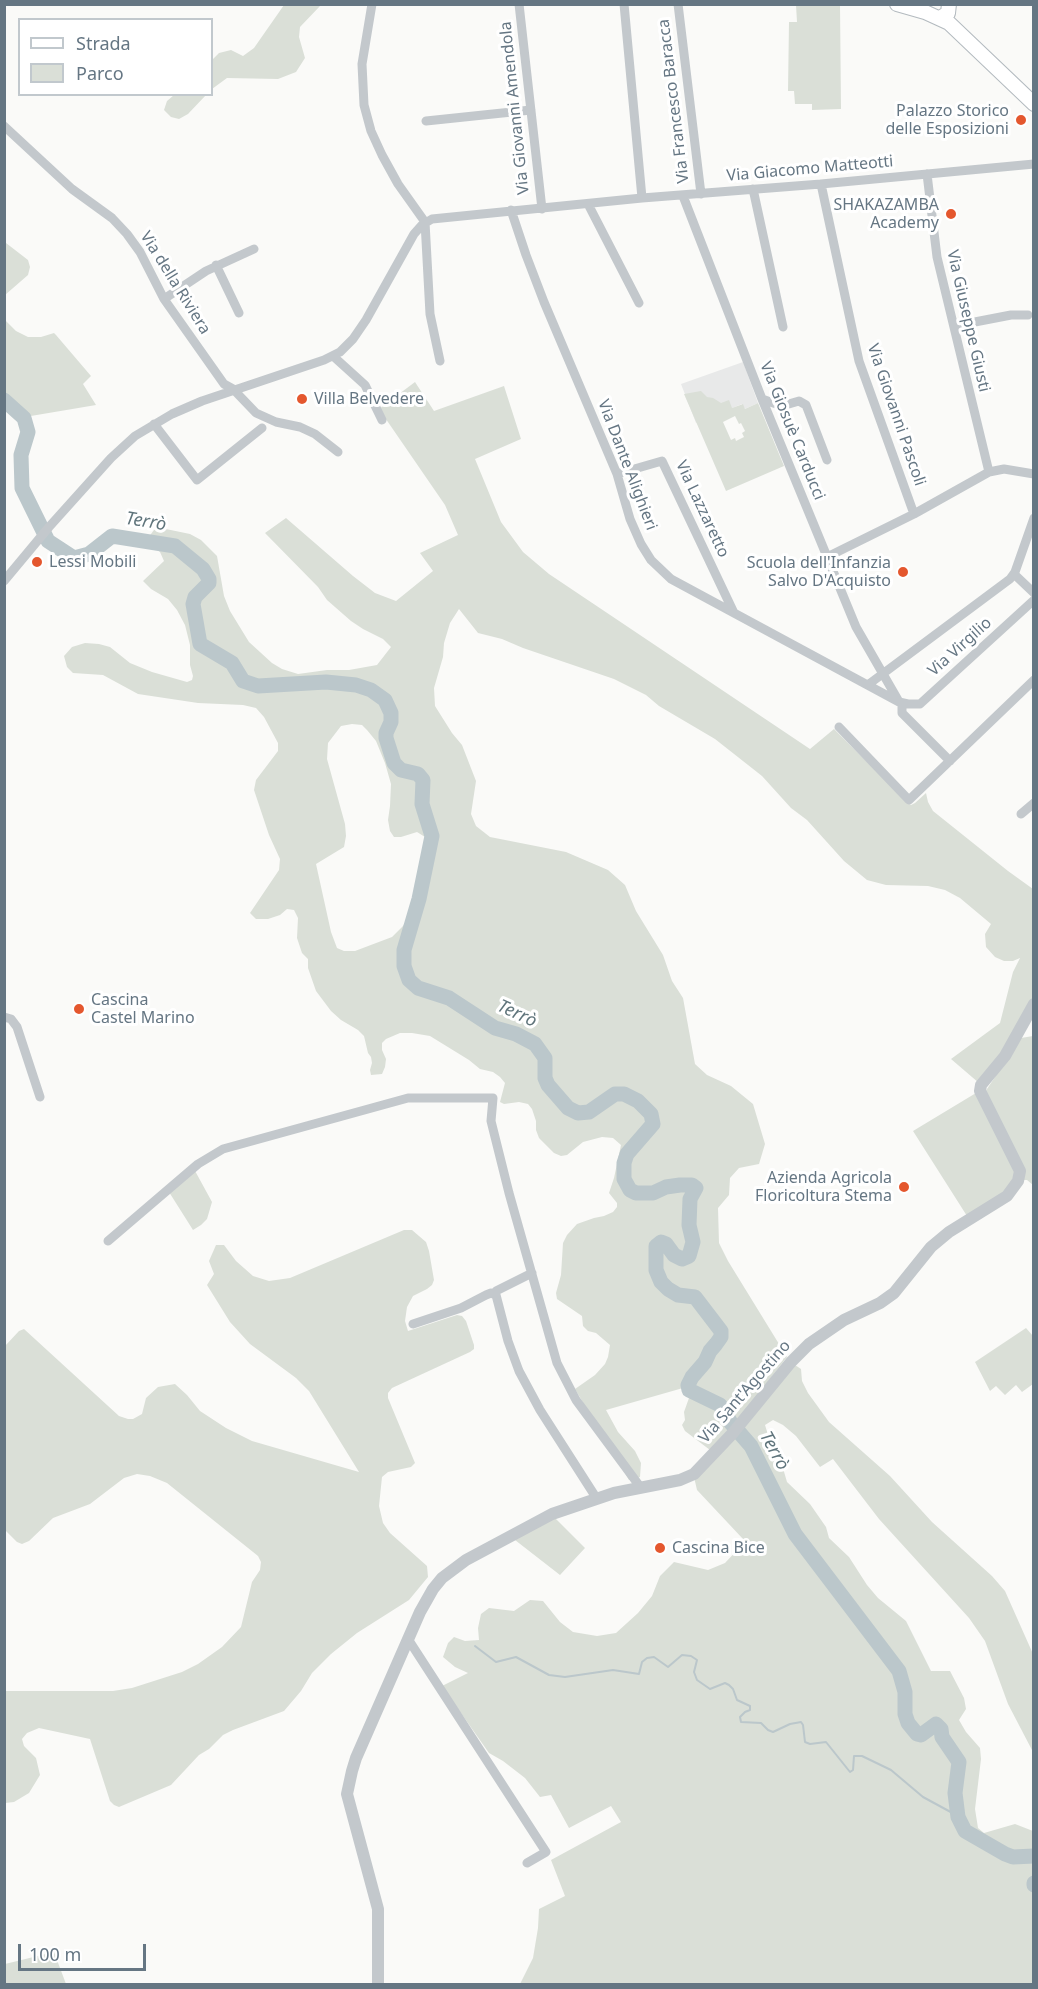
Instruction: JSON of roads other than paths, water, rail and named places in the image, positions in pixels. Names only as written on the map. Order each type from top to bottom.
[{"type":"main road","points":[[902,6],[937,10],[1034,97]]},
{"type":"main road","points":[[937,10],[1034,104]]},
{"type":"street","points":[[372,4],[362,64],[365,111],[371,131],[389,168],[425,222],[430,314],[440,361]]},
{"type":"street","name":"Via Giovanni Amendola","points":[[519,4],[542,209]]},
{"type":"street","points":[[624,4],[642,198]]},
{"type":"street","name":"Via Francesco Baracca","points":[[678,4],[701,194]]},
{"type":"street","points":[[426,121],[531,110]]},
{"type":"street","name":"Via della Riviera","points":[[4,126],[72,189],[112,218],[127,234],[140,252],[164,299],[222,383],[233,390],[256,413],[315,434],[338,453]]},
{"type":"street","name":"Via Giacomo Matteotti","points":[[425,222],[440,217],[511,210],[1034,164]]},
{"type":"street","name":"Via Giuseppe Giusti","points":[[927,174],[937,258],[989,472]]},
{"type":"street","name":"Via Giovanni Pascoli","points":[[821,184],[859,361],[914,514]]},
{"type":"street","points":[[753,189],[783,327]]},
{"type":"street","name":"Via Giosuè Carducci","points":[[683,196],[762,399],[856,627],[900,703],[902,713],[950,761]]},
{"type":"street","points":[[588,204],[639,303]]},
{"type":"street","name":"Via Dante Alighieri","points":[[511,210],[544,302],[617,474],[630,519],[651,561],[671,579],[869,684],[900,703]]},
{"type":"street","points":[[4,581],[49,527],[115,454],[135,436],[182,410],[333,356],[347,345],[359,331],[378,300],[412,237],[425,222]]},
{"type":"street","points":[[164,299],[216,265],[254,249]]},
{"type":"street","points":[[216,265],[239,313]]},
{"type":"street","points":[[954,326],[1011,315],[1028,315]]},
{"type":"street","points":[[333,356],[365,385],[382,420]]},
{"type":"street","points":[[762,399],[782,406],[800,401],[806,405],[827,460]]},
{"type":"street","points":[[153,424],[197,480],[262,428]]},
{"type":"street","name":"Via Lazzaretto","points":[[617,474],[662,461],[734,613]]},
{"type":"street","points":[[827,557],[914,514],[989,472],[1004,469],[1034,474]]},
{"type":"street","points":[[869,684],[1010,579],[1014,574],[1034,518]]},
{"type":"street","points":[[1014,574],[1034,593]]},
{"type":"street","name":"Via Virgilio","points":[[900,703],[920,704],[1034,600]]},
{"type":"street","points":[[839,727],[909,800],[1034,680]]},
{"type":"street","points":[[1022,814],[1034,804]]},
{"type":"street","name":"Via Sant'Agostino","points":[[378,1984],[378,1909],[347,1794],[356,1758],[420,1612],[433,1589],[442,1578],[466,1560],[552,1514],[614,1493],[694,1474],[732,1434],[809,1344],[844,1320],[880,1303],[894,1293],[931,1247],[949,1232],[1007,1196],[1018,1181],[1020,1171],[980,1091],[981,1085],[1005,1056],[1034,1004]]},
{"type":"street","points":[[4,1017],[11,1019],[17,1027],[40,1097]]},
{"type":"street","points":[[108,1241],[198,1164],[223,1149],[408,1098],[493,1098],[491,1121],[557,1364],[576,1400],[641,1488]]},
{"type":"street","points":[[532,1273],[499,1288],[495,1295],[508,1341],[519,1371],[540,1410],[597,1499]]},
{"type":"street","points":[[413,1324],[461,1308],[491,1293],[495,1295]]},
{"type":"street","points":[[408,1640],[546,1852],[527,1863]]},
{"type":"waterway","name":"Terrò","points":[[4,400],[24,418],[28,432],[21,455],[22,488],[48,541],[74,558],[89,554],[112,536],[175,546],[203,569],[209,579],[209,583],[195,597],[193,604],[200,644],[232,663],[243,681],[258,686],[326,682],[356,685],[371,690],[385,700],[391,713],[386,738],[394,763],[401,770],[418,774],[423,780],[422,804],[432,836],[419,899],[404,950],[404,966],[409,980],[418,988],[449,998],[495,1028],[516,1034],[535,1044],[545,1058],[545,1078],[548,1085],[568,1108],[578,1113],[589,1112],[615,1094],[624,1094],[638,1101],[651,1114],[653,1124],[627,1154],[624,1163],[624,1179],[630,1190],[636,1193],[653,1193],[666,1187],[680,1185],[692,1185],[696,1188],[690,1199],[689,1225],[693,1242],[689,1256],[682,1259],[674,1255],[666,1244],[661,1242],[656,1246],[656,1270],[661,1282],[668,1289],[678,1295],[695,1297],[721,1331],[721,1337],[692,1377],[688,1385],[689,1390],[720,1405],[731,1423],[751,1446],[795,1534],[899,1671],[905,1692],[905,1714],[908,1723],[917,1734],[921,1735],[936,1724],[941,1729],[942,1737],[959,1762],[955,1793],[958,1817],[965,1831],[1013,1857],[1034,1856]]},
{"type":"waterway","points":[[475,1646],[496,1662],[516,1657],[549,1675],[565,1677],[613,1670],[639,1674],[642,1662],[647,1658],[654,1657],[668,1667],[682,1655],[691,1656],[697,1660],[694,1672],[697,1680],[710,1689],[725,1683],[733,1689],[737,1700],[750,1706],[750,1710],[740,1717],[741,1722],[761,1723],[773,1732],[790,1724],[801,1722],[805,1742],[810,1744],[826,1742],[850,1772],[853,1770],[854,1756],[862,1756],[891,1770],[923,1797],[958,1816]]},
{"type":"place","name":"Palazzo Storico delle Esposizioni","points":[[1021,120]]},
{"type":"place","name":"SHAKAZAMBA Academy","points":[[951,214]]},
{"type":"place","name":"Villa Belvedere","points":[[302,399]]},
{"type":"place","name":"Lessi Mobili","points":[[37,562]]},
{"type":"place","name":"Scuola dell'Infanzia Salvo D'Acquisto","points":[[903,572]]},
{"type":"place","name":"Cascina Castel Marino","points":[[79,1009]]},
{"type":"place","name":"Azienda Agricola Floricoltura Stema","points":[[904,1187]]},
{"type":"place","name":"Cascina Bice","points":[[660,1548]]}]
